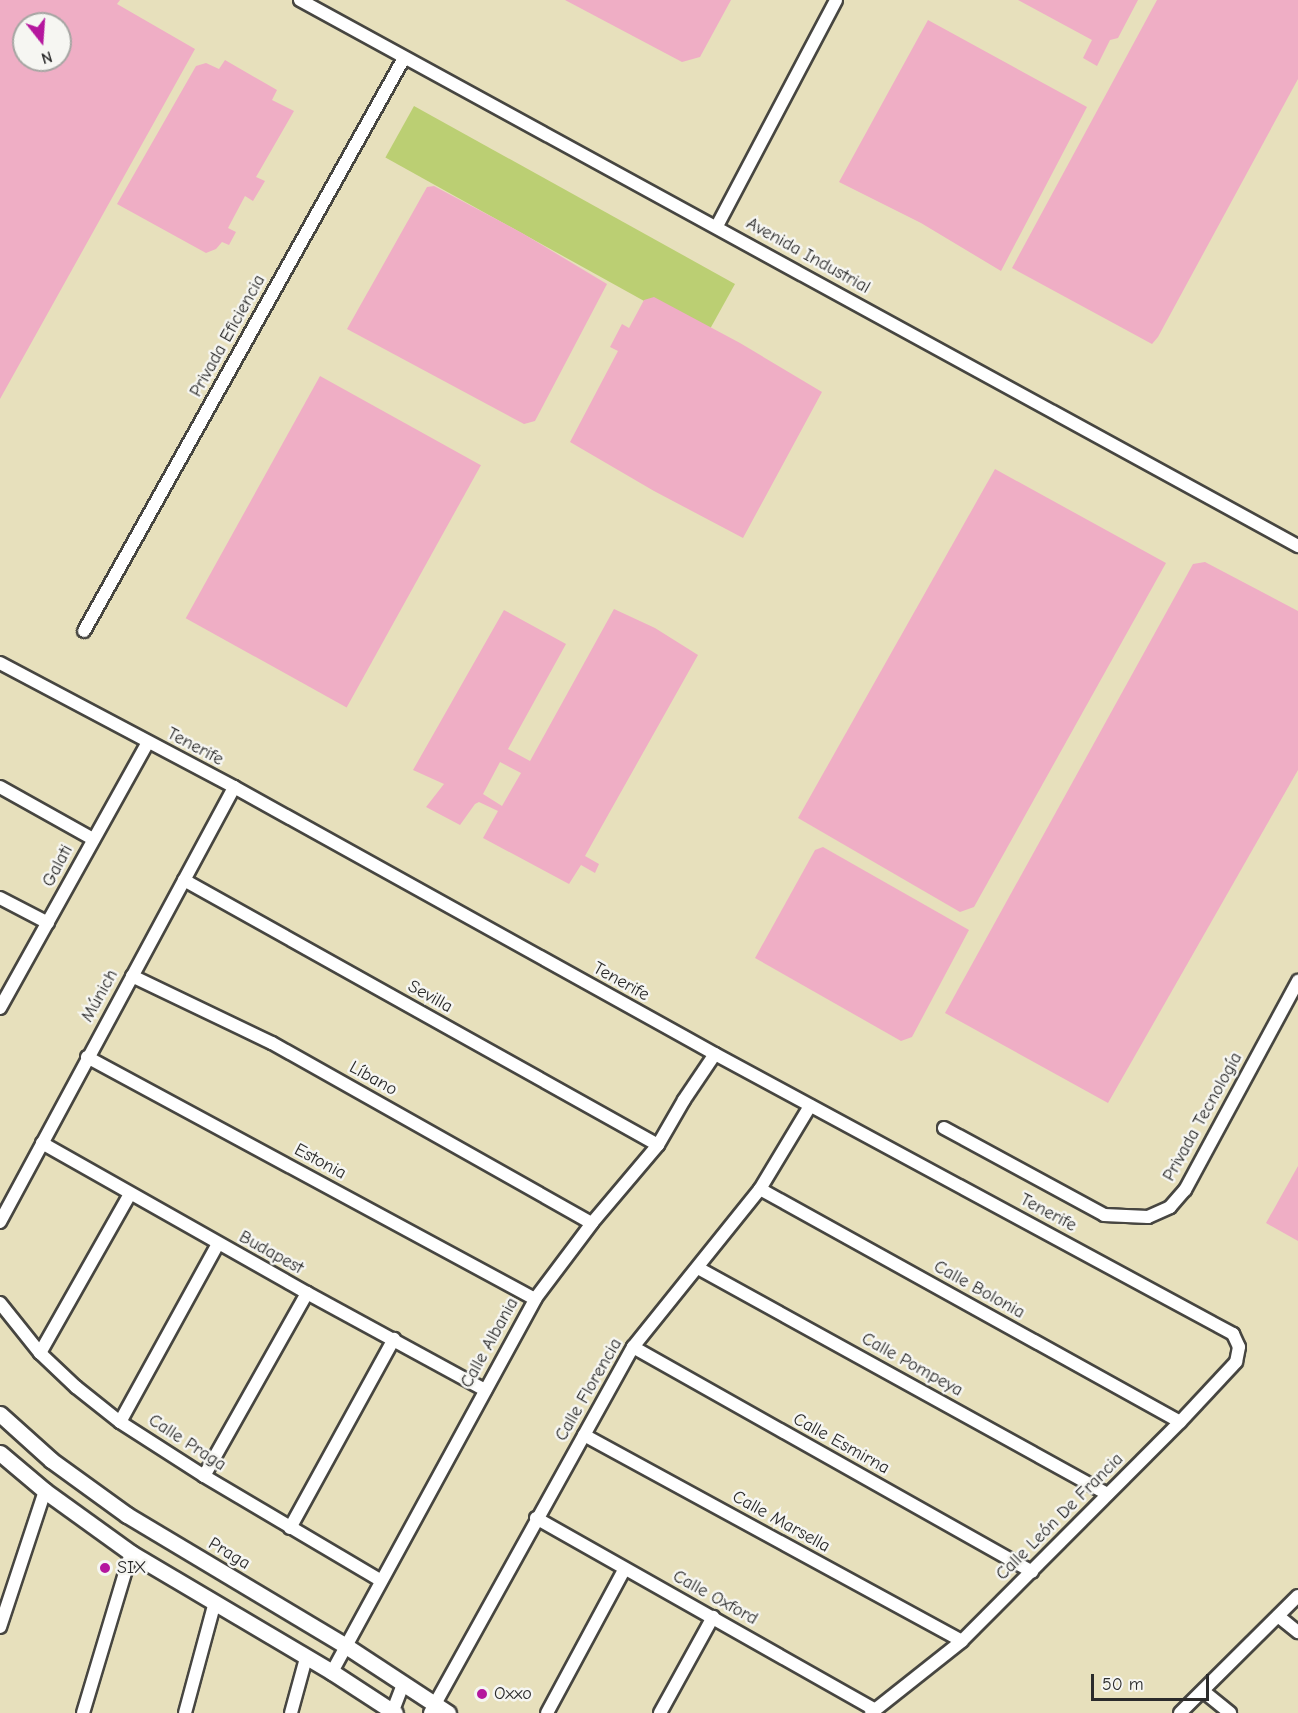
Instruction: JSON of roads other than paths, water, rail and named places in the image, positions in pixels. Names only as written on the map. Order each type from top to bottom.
[{"type":"street","name":"Avenida Industrial","points":[[300,0],[717,226],[1298,546]]},
{"type":"street","points":[[717,226],[836,0]]},
{"type":"street","name":"Privada Eficiencia","points":[[84,631],[404,58]]},
{"type":"street","name":"Tenerife","points":[[0,663],[234,787],[810,1106],[1227,1329]]},
{"type":"street","name":"Galati","points":[[0,1008],[148,742]]},
{"type":"street","points":[[0,787],[93,839]]},
{"type":"street","name":"Múnich","points":[[0,1222],[234,787]]},
{"type":"street","name":"Sevilla","points":[[184,880],[658,1145]]},
{"type":"street","points":[[0,898],[48,923]]},
{"type":"street","name":"Líbano","points":[[132,976],[272,1043],[592,1223]]},
{"type":"street","name":"Privada Tecnología","points":[[945,1128],[1104,1215],[1148,1217],[1170,1207],[1185,1190],[1298,981]]},
{"type":"street","name":"Calle Albania","points":[[332,1672],[380,1580],[535,1299],[592,1223],[658,1145],[684,1100],[715,1054]]},
{"type":"street","name":"Estonia","points":[[87,1057],[535,1299]]},
{"type":"street","name":"Calle Florencia","points":[[432,1708],[633,1347],[760,1189],[810,1106]]},
{"type":"street","name":"Budapest","points":[[42,1143],[218,1244],[485,1390]]},
{"type":"street","name":"Calle Bolonia","points":[[760,1189],[1180,1422]]},
{"type":"street","points":[[40,1353],[130,1194]]},
{"type":"street","points":[[120,1422],[218,1244]]},
{"type":"street","name":"Calle Pompeya","points":[[698,1268],[1108,1494]]},
{"type":"street","points":[[204,1476],[307,1293]]},
{"type":"street","name":"Calle Praga","points":[[0,1303],[40,1353],[76,1388],[120,1422],[204,1476],[380,1580]]},
{"type":"street","name":"Calle León De Francia","points":[[874,1712],[962,1641],[1180,1422],[1236,1362],[1239,1347],[1237,1340],[1227,1329]]},
{"type":"street","points":[[290,1528],[394,1339]]},
{"type":"street","name":"Calle Esmirna","points":[[633,1347],[1032,1572]]},
{"type":"street","name":"Praga","points":[[0,1414],[51,1460],[127,1515],[346,1646],[403,1684],[432,1708],[448,1713]]},
{"type":"street","name":"Calle Marsella","points":[[584,1435],[962,1641]]},
{"type":"street","points":[[0,1453],[45,1491],[131,1553],[332,1672],[393,1713],[403,1684]]},
{"type":"street","points":[[0,1627],[2,1608],[45,1491]]},
{"type":"street","name":"Calle Oxford","points":[[536,1518],[874,1712]]},
{"type":"street","points":[[83,1713],[131,1553]]},
{"type":"street","points":[[547,1713],[624,1570]]},
{"type":"street","points":[[1180,1713],[1298,1596]]},
{"type":"street","points":[[184,1713],[215,1602]]},
{"type":"street","points":[[1278,1616],[1298,1632]]},
{"type":"street","points":[[660,1713],[712,1617]]},
{"type":"street","points":[[291,1713],[306,1658]]},
{"type":"street","points":[[1203,1691],[1230,1713]]},
{"type":"place","name":"SIX","points":[[105,1568]]},
{"type":"place","name":"Oxxo","points":[[482,1694]]}]
